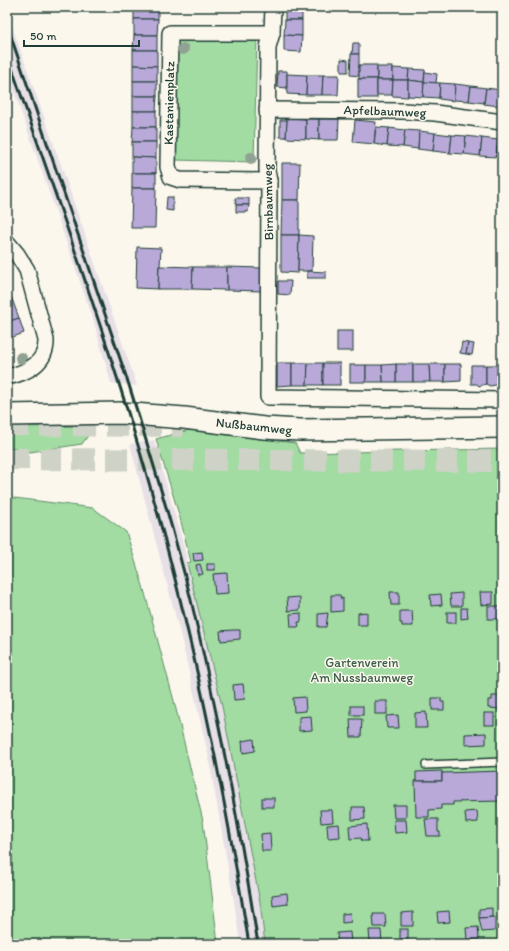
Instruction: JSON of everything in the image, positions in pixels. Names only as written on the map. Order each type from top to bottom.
[{"type":"street","name":"Birnbaumweg","points":[[273,7],[272,33],[268,47],[267,110],[267,170],[269,181],[268,397],[502,400]]},
{"type":"street","name":"Kastanienplatz","points":[[269,181],[180,180],[171,177],[168,167],[170,32],[272,33]]},
{"type":"street","name":"Apfelbaumweg","points":[[267,110],[403,111],[435,113],[502,122]]},
{"type":"street","points":[[7,242],[27,270],[47,346],[43,356],[36,365],[7,377]]},
{"type":"street","name":"Nußbaumweg","points":[[7,415],[121,413],[184,418],[264,428],[300,430],[502,428]]},
{"type":"lane","points":[[426,764],[502,762]]},
{"type":"shaded area","points":[[7,12],[137,386],[111,383],[93,319],[7,71]]},
{"type":"shaded area","points":[[154,440],[184,547],[222,706],[260,902],[265,944],[240,944],[235,907],[208,754],[180,633],[130,444]]},
{"type":"green space","points":[[175,36],[257,37],[254,162],[174,160]]},
{"type":"green space","points":[[95,426],[82,444],[30,452],[7,446],[7,427]]},
{"type":"green space","name":"Gartenverein Am Nussbaumweg","points":[[189,430],[295,443],[300,453],[502,449],[502,944],[265,944],[260,902],[222,706],[187,563],[191,562],[180,518],[156,439]]},
{"type":"green space","points":[[7,497],[93,508],[126,532],[143,586],[174,701],[203,821],[218,944],[7,944]]},
{"type":"building","points":[[134,7],[158,7],[158,19],[134,19]]},
{"type":"building","points":[[285,7],[302,7],[302,20],[285,20]]},
{"type":"building","points":[[134,19],[158,19],[157,35],[134,35]]},
{"type":"building","points":[[285,20],[302,20],[302,36],[284,35]]},
{"type":"building","points":[[134,35],[157,35],[157,50],[133,50]]},
{"type":"building","points":[[284,35],[302,36],[301,52],[284,51]]},
{"type":"building","points":[[353,43],[359,43],[359,54],[352,54]]},
{"type":"building","points":[[133,50],[157,50],[157,66],[133,65]]},
{"type":"building","points":[[351,54],[359,54],[359,76],[350,75]]},
{"type":"building","points":[[341,59],[348,60],[348,72],[341,72]]},
{"type":"building","points":[[133,65],[157,66],[157,81],[133,81]]},
{"type":"building","points":[[359,65],[377,65],[377,79],[359,79]]},
{"type":"building","points":[[377,67],[393,67],[393,80],[377,80]]},
{"type":"building","points":[[393,68],[409,69],[408,80],[393,80]]},
{"type":"building","points":[[409,69],[425,70],[424,82],[408,80]]},
{"type":"building","points":[[278,71],[287,71],[287,88],[277,87]]},
{"type":"building","points":[[425,72],[437,74],[436,83],[424,82]]},
{"type":"building","points":[[287,74],[307,75],[306,95],[287,94]]},
{"type":"building","points":[[307,75],[323,75],[322,95],[306,95]]},
{"type":"building","points":[[323,75],[339,75],[338,95],[322,95]]},
{"type":"building","points":[[358,79],[377,79],[377,98],[358,98]]},
{"type":"building","points":[[377,80],[393,80],[392,95],[377,95]]},
{"type":"building","points":[[393,80],[408,80],[408,97],[392,96]]},
{"type":"building","points":[[408,80],[424,82],[423,97],[408,96]]},
{"type":"building","points":[[133,81],[157,81],[157,96],[133,96]]},
{"type":"building","points":[[424,82],[440,83],[439,98],[423,97]]},
{"type":"building","points":[[440,83],[455,84],[454,101],[439,99]]},
{"type":"building","points":[[455,84],[471,86],[469,101],[454,100]]},
{"type":"building","points":[[471,86],[486,88],[484,103],[469,101]]},
{"type":"building","points":[[486,88],[502,90],[499,106],[484,104]]},
{"type":"building","points":[[502,90],[502,106],[499,105]]},
{"type":"building","points":[[133,96],[157,96],[156,111],[133,111]]},
{"type":"building","points":[[133,111],[156,111],[156,127],[133,127]]},
{"type":"building","points":[[287,118],[306,119],[306,139],[286,138]]},
{"type":"building","points":[[306,119],[319,119],[319,140],[306,139]]},
{"type":"building","points":[[319,119],[339,119],[338,140],[319,140]]},
{"type":"building","points":[[280,120],[287,120],[286,137],[280,137]]},
{"type":"building","points":[[355,120],[376,122],[374,144],[353,142]]},
{"type":"building","points":[[133,127],[156,127],[156,142],[132,142]]},
{"type":"building","points":[[376,127],[389,128],[387,146],[374,144]]},
{"type":"building","points":[[389,128],[405,130],[403,147],[387,146]]},
{"type":"building","points":[[405,130],[419,131],[418,149],[403,147]]},
{"type":"building","points":[[419,131],[435,133],[433,151],[418,149]]},
{"type":"building","points":[[435,133],[452,135],[450,153],[433,151]]},
{"type":"building","points":[[452,135],[466,136],[464,154],[450,153]]},
{"type":"building","points":[[466,136],[482,138],[480,156],[464,154]]},
{"type":"building","points":[[482,138],[498,140],[496,157],[480,156]]},
{"type":"building","points":[[498,140],[502,140],[502,158],[496,157]]},
{"type":"building","points":[[132,142],[156,142],[156,158],[132,157]]},
{"type":"building","points":[[132,157],[156,158],[156,173],[132,173]]},
{"type":"building","points":[[282,163],[300,163],[299,200],[282,200]]},
{"type":"building","points":[[132,173],[156,173],[156,188],[132,188]]},
{"type":"building","points":[[132,188],[156,188],[155,228],[131,228]]},
{"type":"building","points":[[167,197],[173,197],[173,211],[166,210]]},
{"type":"building","points":[[235,198],[249,198],[249,205],[236,205]]},
{"type":"building","points":[[282,200],[299,200],[299,235],[281,235]]},
{"type":"building","points":[[236,205],[249,205],[248,212],[236,212]]},
{"type":"building","points":[[281,235],[299,235],[298,273],[281,272]]},
{"type":"building","points":[[299,235],[313,236],[312,271],[298,271]]},
{"type":"building","points":[[137,247],[161,248],[158,289],[136,288]]},
{"type":"building","points":[[159,266],[193,267],[192,289],[158,289]]},
{"type":"building","points":[[193,267],[227,267],[227,290],[192,289]]},
{"type":"building","points":[[227,267],[262,268],[262,291],[227,290]]},
{"type":"building","points":[[307,271],[326,272],[326,278],[307,278]]},
{"type":"building","points":[[278,281],[291,281],[290,295],[278,294]]},
{"type":"building","points":[[9,291],[19,318],[7,322],[7,292]]},
{"type":"building","points":[[19,318],[24,333],[7,339],[7,322]]},
{"type":"building","points":[[337,331],[353,331],[353,351],[337,351]]},
{"type":"building","points":[[462,342],[468,343],[466,354],[460,353]]},
{"type":"building","points":[[468,343],[474,344],[472,355],[466,354]]},
{"type":"building","points":[[277,363],[292,363],[292,385],[277,386]]},
{"type":"building","points":[[292,363],[308,363],[307,385],[292,385]]},
{"type":"building","points":[[308,363],[323,363],[323,385],[307,385]]},
{"type":"building","points":[[323,363],[340,363],[340,385],[323,385]]},
{"type":"building","points":[[396,364],[413,364],[413,382],[396,382]]},
{"type":"building","points":[[396,364],[396,382],[383,382],[382,365]]},
{"type":"building","points":[[413,364],[429,364],[430,382],[413,382]]},
{"type":"building","points":[[429,364],[445,364],[445,382],[430,382]]},
{"type":"building","points":[[445,364],[461,364],[461,381],[445,382]]},
{"type":"building","points":[[350,365],[366,365],[366,382],[350,382]]},
{"type":"building","points":[[366,365],[382,365],[383,382],[366,382]]},
{"type":"building","points":[[471,365],[486,365],[486,384],[479,386],[477,384],[471,384]]},
{"type":"building","points":[[486,365],[501,365],[501,384],[490,386],[486,384]]},
{"type":"building","points":[[502,365],[502,384],[501,384]]},
{"type":"building","points":[[202,552],[203,560],[194,561],[193,553]]},
{"type":"building","points":[[200,564],[203,574],[198,575],[196,565]]},
{"type":"building","points":[[207,564],[215,564],[215,570],[207,570]]},
{"type":"building","points":[[227,573],[228,593],[215,594],[213,574]]},
{"type":"building","points":[[390,592],[399,592],[399,605],[391,605]]},
{"type":"building","points":[[480,592],[493,592],[493,604],[481,605]]},
{"type":"building","points":[[462,593],[462,606],[451,606],[450,594]]},
{"type":"building","points":[[441,594],[442,605],[431,606],[430,595]]},
{"type":"building","points":[[331,595],[340,595],[341,599],[343,598],[343,611],[331,612]]},
{"type":"building","points":[[300,597],[300,610],[288,611],[287,598]]},
{"type":"building","points":[[488,606],[500,606],[500,619],[488,619]]},
{"type":"building","points":[[461,608],[467,608],[468,618],[461,619]]},
{"type":"building","points":[[400,611],[412,611],[413,626],[402,626],[402,623],[400,623]]},
{"type":"building","points":[[367,612],[367,625],[358,625],[358,613]]},
{"type":"building","points":[[447,612],[456,612],[456,623],[447,623]]},
{"type":"building","points":[[301,613],[301,622],[298,622],[299,627],[291,627],[290,614]]},
{"type":"building","points":[[328,613],[326,627],[318,627],[318,614]]},
{"type":"building","points":[[240,630],[240,639],[221,641],[220,631]]},
{"type":"building","points":[[243,684],[245,699],[234,700],[233,685]]},
{"type":"building","points":[[492,696],[502,696],[502,709],[488,708],[488,700],[492,700]]},
{"type":"building","points":[[305,697],[306,711],[294,712],[293,698]]},
{"type":"building","points":[[432,698],[441,698],[441,702],[444,702],[444,710],[432,710]]},
{"type":"building","points":[[375,701],[387,701],[387,714],[375,714]]},
{"type":"building","points":[[351,706],[363,706],[363,715],[351,715]]},
{"type":"building","points":[[426,712],[427,728],[415,728],[415,713]]},
{"type":"building","points":[[484,713],[494,713],[494,725],[484,725]]},
{"type":"building","points":[[398,715],[399,728],[387,728],[386,716]]},
{"type":"building","points":[[311,716],[312,730],[299,731],[299,717]]},
{"type":"building","points":[[350,719],[362,719],[361,737],[351,737]]},
{"type":"building","points":[[486,733],[486,744],[465,745],[465,734]]},
{"type":"building","points":[[254,739],[255,751],[243,753],[242,741]]},
{"type":"building","points":[[442,771],[442,781],[416,781],[416,772]]},
{"type":"building","points":[[502,771],[502,801],[453,802],[453,805],[441,805],[441,809],[429,810],[429,817],[416,817],[415,781],[442,781],[442,773]]},
{"type":"building","points":[[262,798],[274,798],[274,807],[262,807]]},
{"type":"building","points":[[393,805],[406,805],[406,818],[394,818]]},
{"type":"building","points":[[352,807],[364,807],[365,819],[352,820]]},
{"type":"building","points":[[320,810],[332,810],[333,822],[321,823]]},
{"type":"building","points":[[477,811],[478,822],[466,823],[465,812]]},
{"type":"building","points":[[425,819],[438,819],[438,832],[440,832],[440,836],[427,836]]},
{"type":"building","points":[[394,820],[406,820],[407,832],[395,833]]},
{"type":"building","points":[[339,824],[340,837],[328,838],[327,825]]},
{"type":"building","points":[[367,824],[368,841],[362,841],[361,838],[350,839],[349,826]]},
{"type":"building","points":[[270,833],[271,851],[262,851],[261,834]]},
{"type":"building","points":[[287,893],[288,904],[273,906],[272,895]]},
{"type":"building","points":[[492,908],[492,917],[479,918],[479,909]]},
{"type":"building","points":[[449,911],[450,922],[438,923],[437,912]]},
{"type":"building","points":[[413,912],[413,926],[401,926],[401,913]]},
{"type":"building","points":[[350,913],[351,922],[342,923],[342,914]]},
{"type":"building","points":[[373,914],[385,914],[386,927],[374,927]]},
{"type":"building","points":[[495,917],[495,931],[482,932],[479,918]]},
{"type":"building","points":[[478,927],[479,939],[467,940],[466,928]]},
{"type":"building","points":[[400,929],[408,929],[408,939],[400,939]]},
{"type":"building","points":[[369,930],[381,930],[382,943],[370,943]]},
{"type":"building","points":[[350,932],[351,944],[338,944],[337,933]]},
{"type":"tunnel","points":[[7,425],[183,426]]},
{"type":"tunnel","points":[[7,459],[502,461]]},
{"type":"railway","points":[[7,25],[129,385],[177,546],[201,643],[219,728],[244,857],[258,944]]},
{"type":"railway","points":[[7,54],[107,345],[160,522],[199,679],[221,785],[249,944]]}]
